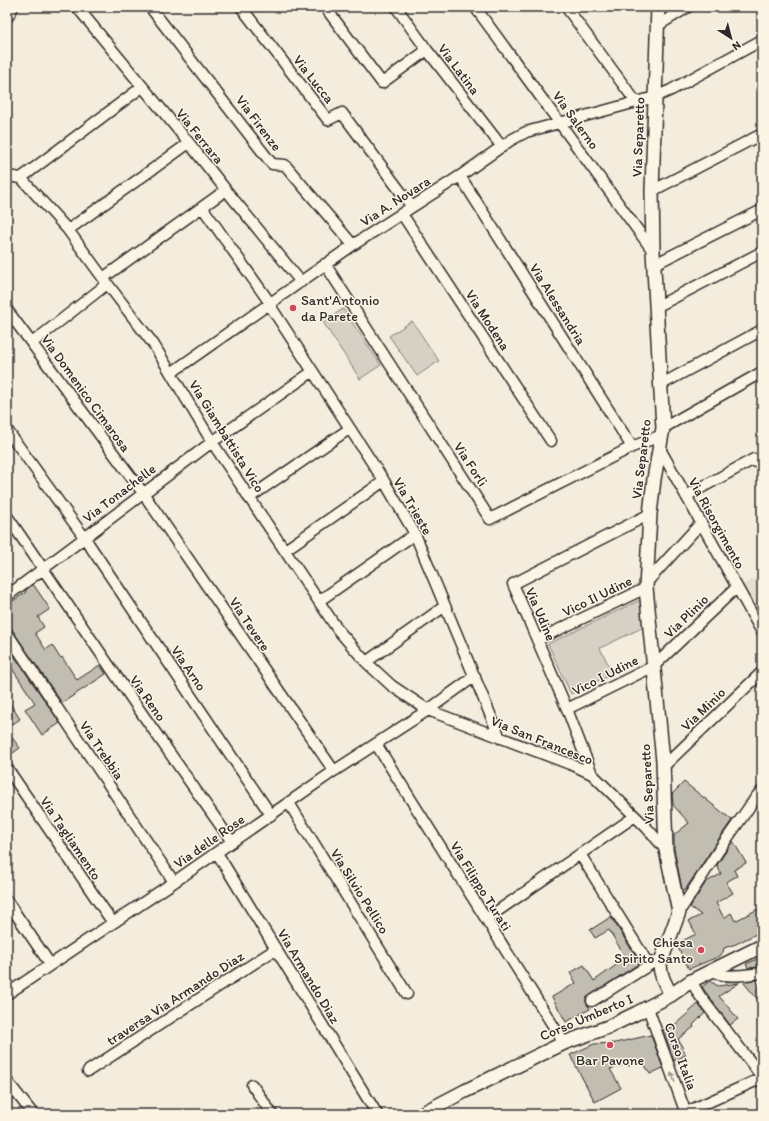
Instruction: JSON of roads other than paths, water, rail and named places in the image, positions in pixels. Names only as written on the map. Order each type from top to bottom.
[{"type":"street","points":[[7,18],[14,7]]},
{"type":"street","name":"Via Ferrara","points":[[77,7],[301,282]]},
{"type":"street","name":"Via Firenze","points":[[150,7],[272,164],[285,165],[353,245]]},
{"type":"street","name":"Via Lucca","points":[[241,7],[328,120],[342,112],[412,207]]},
{"type":"street","points":[[325,7],[382,83],[427,50]]},
{"type":"street","name":"Via Latina","points":[[396,7],[427,50],[502,147]]},
{"type":"street","name":"Via Salerno","points":[[475,7],[653,251]]},
{"type":"street","points":[[566,7],[636,102]]},
{"type":"street","points":[[656,13],[688,7]]},
{"type":"street","name":"Via Separetto","points":[[656,13],[652,191],[653,265],[662,431],[650,514],[646,585],[664,766],[666,850],[679,912]]},
{"type":"street","name":"Via A. Novara","points":[[171,373],[325,264],[460,176],[511,140],[526,132],[655,97],[671,90],[762,40]]},
{"type":"street","points":[[7,176],[21,178],[142,87]]},
{"type":"street","points":[[652,191],[762,134]]},
{"type":"street","points":[[68,230],[189,143]]},
{"type":"street","name":"Via Alessandria","points":[[460,176],[632,447]]},
{"type":"street","name":"Via Giambattista Vico","points":[[21,178],[68,230],[154,345],[212,442],[338,630],[366,662],[392,686],[428,710]]},
{"type":"street","points":[[32,343],[105,281],[226,190]]},
{"type":"street","name":"Via Trieste","points":[[202,208],[270,304],[312,372],[384,481],[415,534],[500,738]]},
{"type":"street","points":[[653,265],[762,210]]},
{"type":"street","name":"Via Modena","points":[[402,214],[551,441]]},
{"type":"street","points":[[656,307],[762,252]]},
{"type":"street","name":"Via Forlì","points":[[325,264],[490,519],[662,431],[762,372]]},
{"type":"street","name":"Via Domenico Cimarosa","points":[[7,310],[143,493]]},
{"type":"street","points":[[660,385],[762,330]]},
{"type":"street","name":"Via Tonachelle","points":[[7,596],[212,442],[312,372]]},
{"type":"street","points":[[249,498],[349,429]]},
{"type":"street","name":"Via Arno","points":[[7,430],[84,537],[271,815]]},
{"type":"street","name":"Via Risorgimento","points":[[660,449],[762,632]]},
{"type":"street","points":[[686,496],[754,459],[756,462],[762,458]]},
{"type":"street","points":[[285,550],[384,481]]},
{"type":"street","name":"Via Tevere","points":[[143,493],[334,771]]},
{"type":"street","name":"Via Udine","points":[[592,774],[567,709],[513,584],[650,514]]},
{"type":"street","name":"Via Reno","points":[[7,516],[232,842]]},
{"type":"street","points":[[646,585],[701,523]]},
{"type":"street","points":[[319,601],[415,534]]},
{"type":"street","name":"Vico II Udine","points":[[537,640],[646,585]]},
{"type":"street","name":"Via Plinio","points":[[654,666],[737,588]]},
{"type":"street","points":[[366,662],[446,606]]},
{"type":"street","name":"Via Trebbia","points":[[7,633],[174,882]]},
{"type":"street","name":"Vico I Udine","points":[[567,709],[654,666]]},
{"type":"street","name":"Via Minio","points":[[664,766],[762,672]]},
{"type":"street","name":"Via delle Rose","points":[[7,994],[217,853],[334,771],[428,710],[475,676]]},
{"type":"street","name":"Via San Francesco","points":[[428,710],[575,766],[592,774],[646,827],[666,850]]},
{"type":"street","name":"Via Filippo Turati","points":[[376,744],[564,1043]]},
{"type":"street","name":"Via Tagliamento","points":[[7,768],[112,923]]},
{"type":"street","points":[[592,1001],[649,966],[662,956],[666,950],[679,912],[719,850],[762,791]]},
{"type":"street","name":"Via Silvio Pellico","points":[[289,802],[407,994]]},
{"type":"street","points":[[486,919],[631,819]]},
{"type":"street","name":"Via Armando Diaz","points":[[217,853],[377,1114]]},
{"type":"street","points":[[580,854],[649,966]]},
{"type":"street","points":[[7,902],[50,964]]},
{"type":"street","name":"Corso Umberto I","points":[[424,1113],[465,1091],[564,1043],[608,1027],[648,1008],[691,981],[762,946]]},
{"type":"street","name":"traversa Via Armando Diaz","points":[[88,1071],[276,949]]},
{"type":"street","points":[[662,956],[660,970],[670,995]]},
{"type":"street","points":[[714,970],[719,974],[728,975],[762,973]]},
{"type":"street","points":[[685,1114],[762,1077],[700,996],[691,981]]},
{"type":"street","name":"Corso Italia","points":[[648,1008],[685,1114]]},
{"type":"street","points":[[7,1081],[33,1114]]},
{"type":"street","points":[[252,1085],[272,1114]]},
{"type":"place","name":"Sant'Antonio da Parete","points":[[293,308]]},
{"type":"place","name":"Chiesa Spirito Santo","points":[[701,950]]},
{"type":"place","name":"Bar Pavone","points":[[610,1045]]}]
